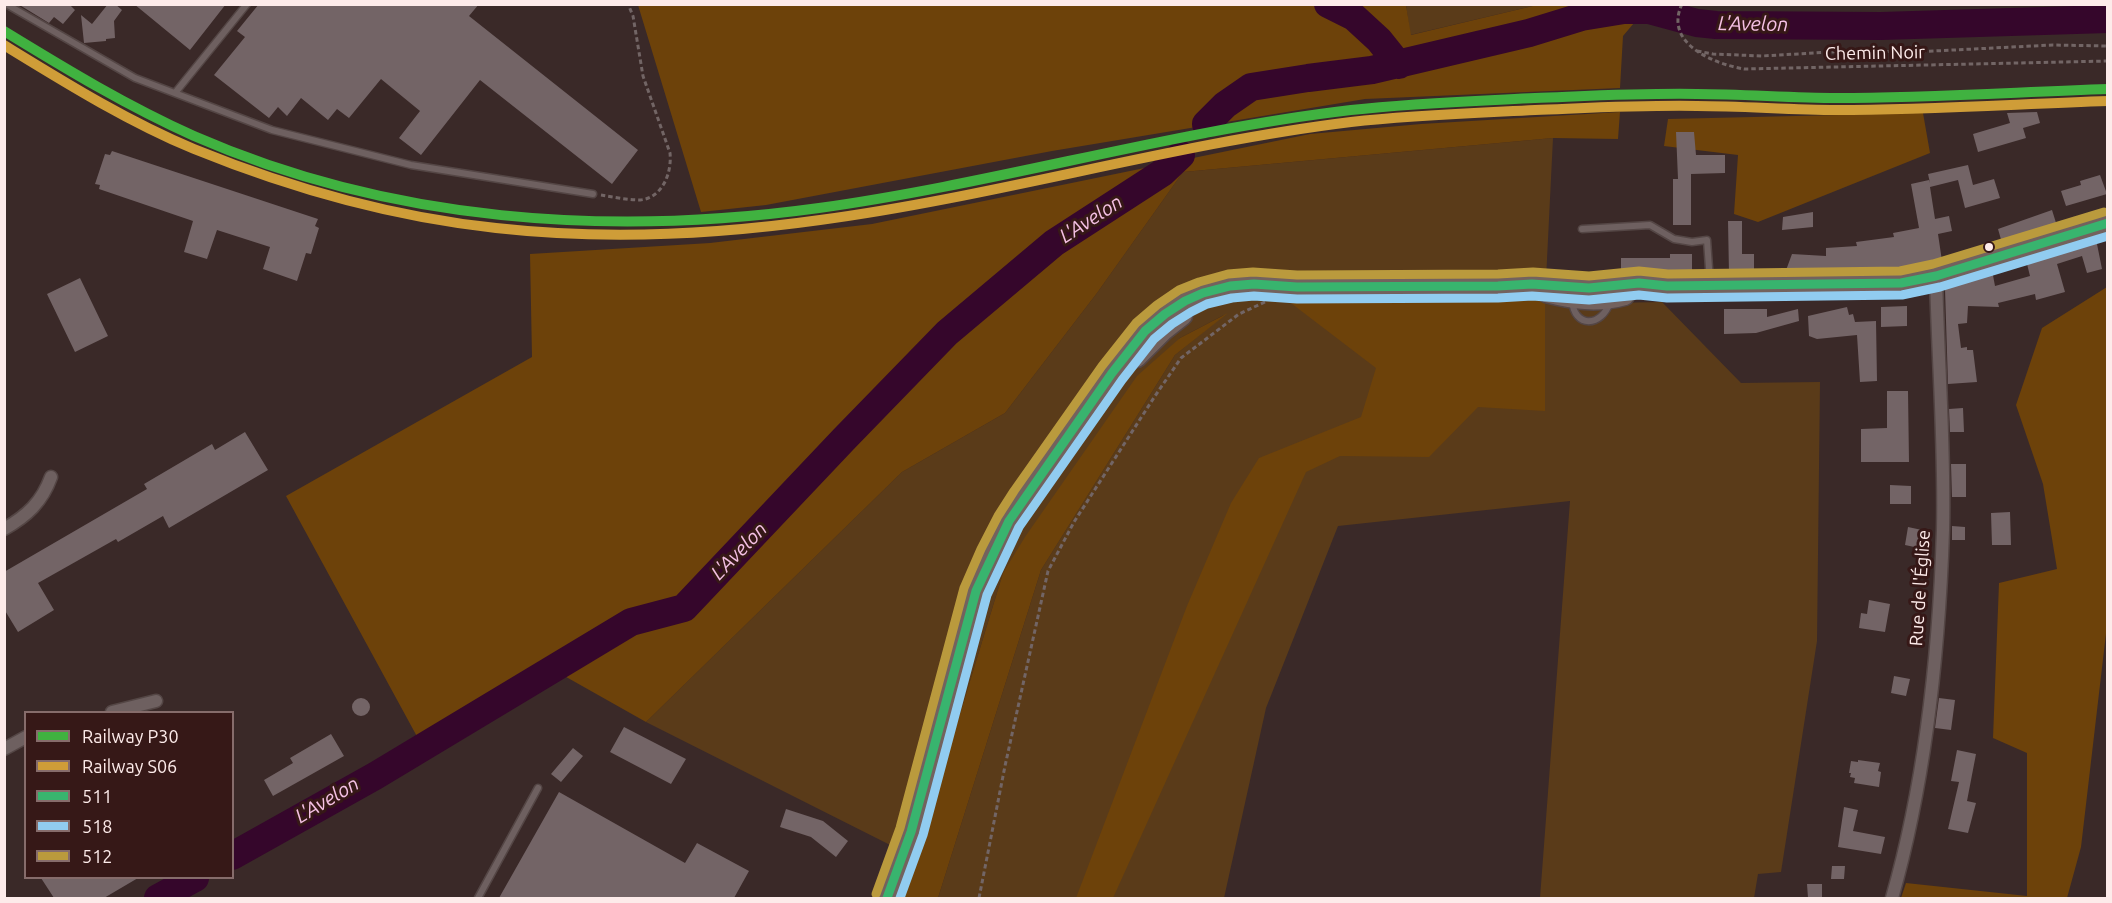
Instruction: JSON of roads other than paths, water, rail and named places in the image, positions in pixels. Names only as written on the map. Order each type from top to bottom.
[{"type":"main road","points":[[1579,294],[1639,283],[1667,286],[1910,282],[2108,223]]},
{"type":"main road","points":[[887,898],[911,832],[981,578],[1009,521],[1063,444],[1146,348],[1184,315],[1221,300],[1297,287],[1544,284],[1579,294],[1593,301],[1667,286]]},
{"type":"street","name":"Rue de l'Église","points":[[1892,898],[1920,769],[1930,709],[1936,634],[1943,514],[1936,276]]},
{"type":"street","points":[[4,529],[22,518],[36,504],[51,477]]},
{"type":"street","points":[[116,711],[156,701]]},
{"type":"street","points":[[4,748],[24,738]]},
{"type":"lane","points":[[6,4],[124,73],[279,132],[397,162],[593,194]]},
{"type":"lane","points":[[175,93],[247,4]]},
{"type":"lane","points":[[1582,229],[1650,225],[1674,239],[1692,242],[1707,240],[1711,285]]},
{"type":"lane","points":[[478,898],[538,788]]},
{"type":"waterway","points":[[1328,4],[1354,17],[1379,40],[1399,65]]},
{"type":"waterway","name":"L'Avelon","points":[[1206,124],[1225,105],[1251,87],[1372,70],[1529,33],[1581,17],[1624,10],[1649,10],[1697,23],[1716,25],[1881,26],[2108,19]]},
{"type":"waterway","name":"L'Avelon","points":[[234,855],[375,776],[631,622],[684,608],[947,333],[1054,243],[1162,173],[1181,155]]},
{"type":"waterway","name":"L'Avelon","points":[[158,898],[193,879]]},
{"type":"rail line","name":"P30","points":[[4,31],[121,100],[194,136],[269,165],[345,188],[423,204],[501,215],[580,221],[660,221],[740,217],[819,208],[952,185],[1284,119],[1397,106],[1636,94],[1871,98],[2108,89]]},
{"type":"rail line","name":"S06","points":[[4,45],[121,114],[169,138],[267,176],[342,199],[419,216],[496,228],[577,234],[699,232],[820,220],[953,198],[1218,143],[1351,122],[1397,118],[1636,106],[1871,110],[2108,101]]}]
